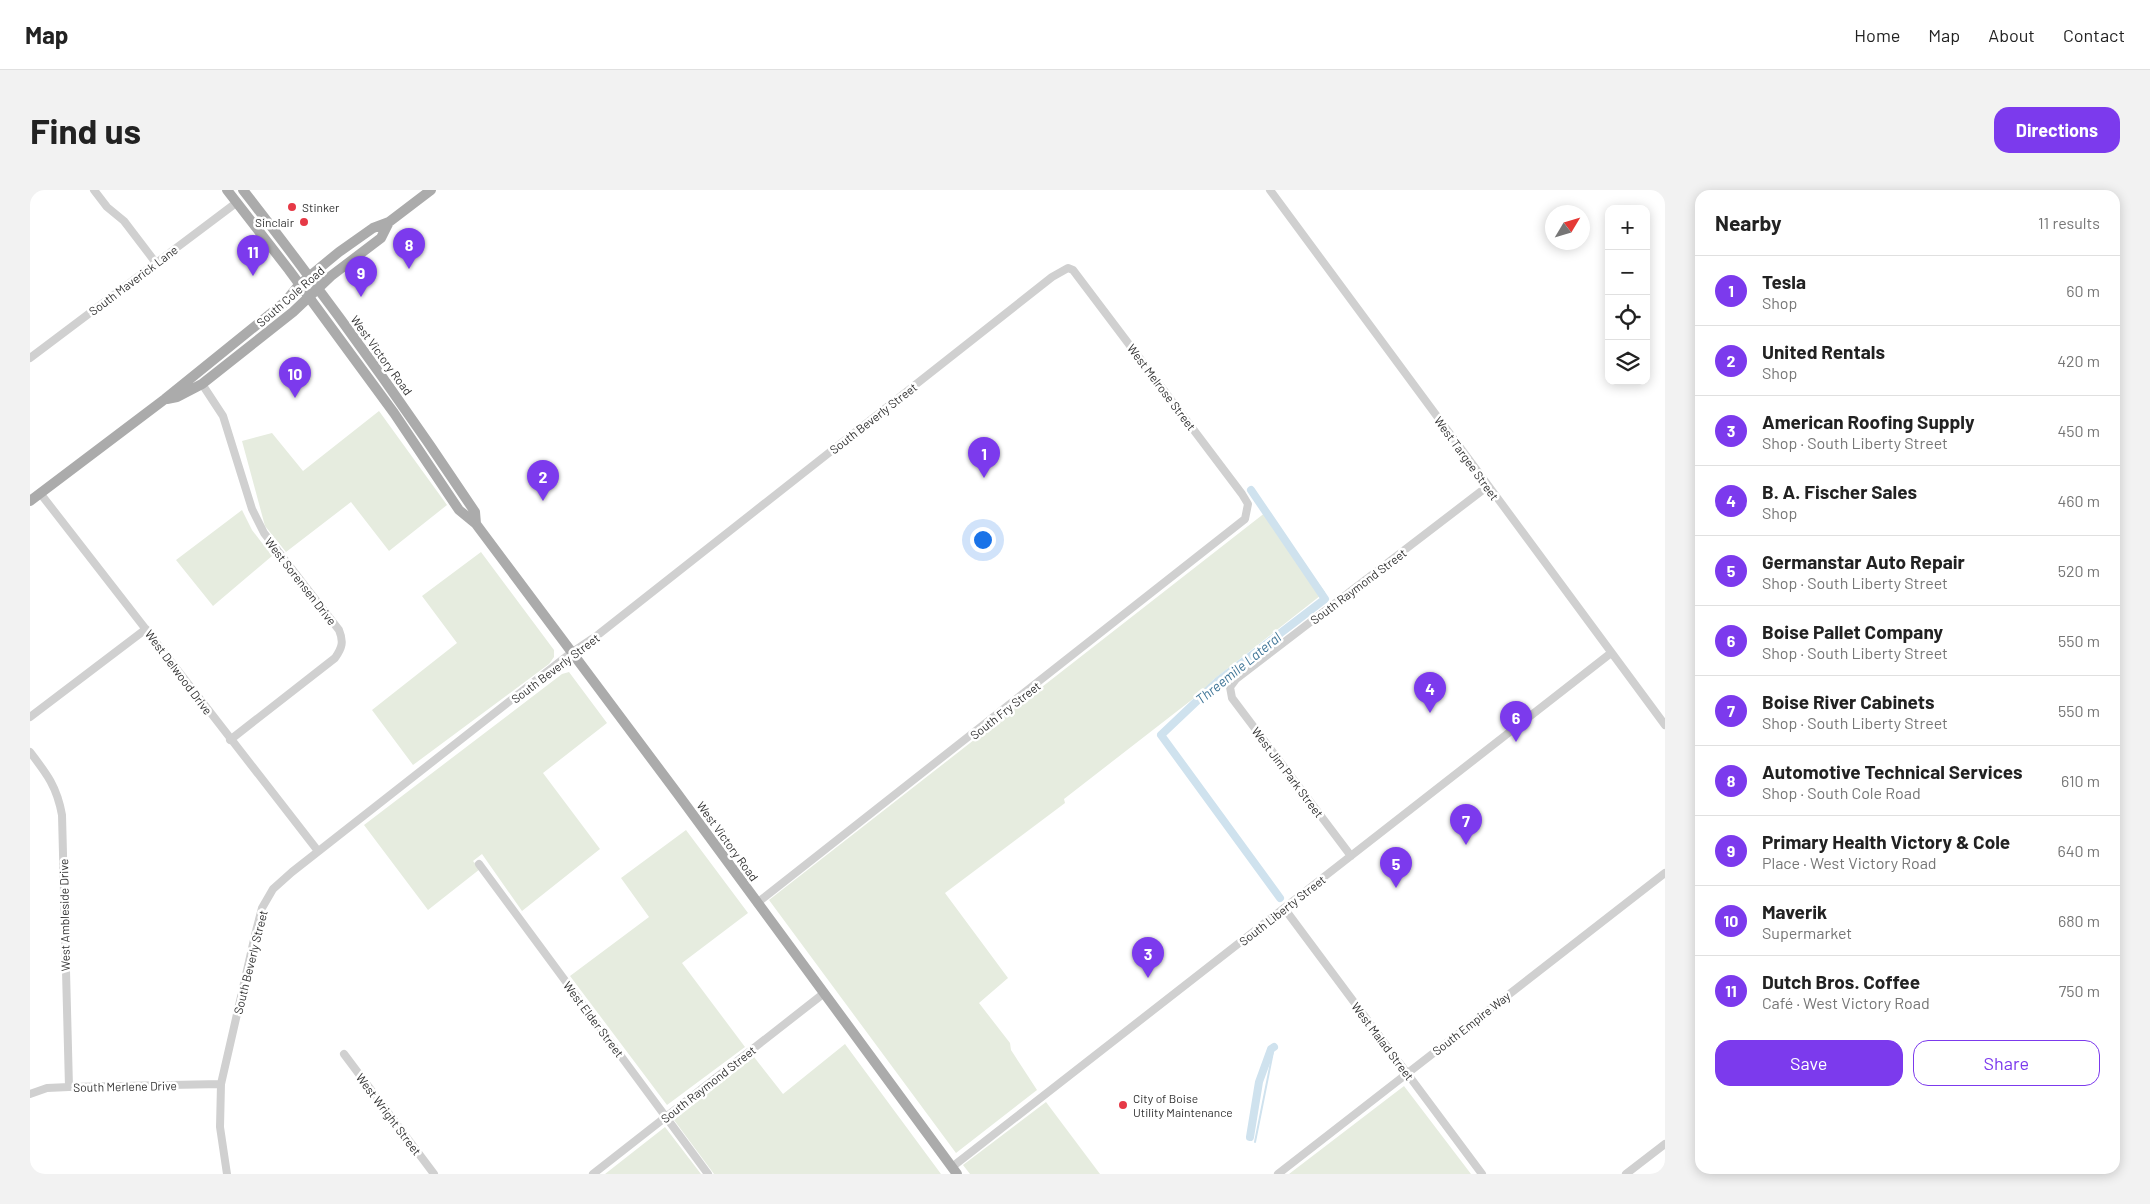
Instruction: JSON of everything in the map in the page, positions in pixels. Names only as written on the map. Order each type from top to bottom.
[{"type":"main road","name":"West Victory Road","points":[[227,190],[394,413],[459,510],[476,524],[955,1170]]},
{"type":"main road","name":"West Victory Road","points":[[243,190],[310,275],[423,434],[474,512],[476,524]]},
{"type":"main road","name":"South Cole Road","points":[[30,501],[165,399],[197,371],[285,302],[310,275],[373,228],[389,222],[431,190]]},
{"type":"main road","name":"South Cole Road","points":[[165,399],[177,397],[202,384],[381,238],[389,222]]},
{"type":"main road","name":"South Cole Road","points":[[202,384],[205,368],[213,359]]},
{"type":"main road","name":"West Victory Road","points":[[428,464],[453,491],[460,491]]},
{"type":"street","points":[[94,190],[107,207],[124,221],[156,263]]},
{"type":"street","name":"West Targee Street","points":[[1270,190],[1665,725]]},
{"type":"street","name":"South Maverick Lane","points":[[30,358],[236,203]]},
{"type":"street","name":"West Melrose Street","points":[[1068,268],[1078,273],[1242,494],[1248,504],[1247,512]]},
{"type":"street","name":"South Beverly Street","points":[[227,1174],[220,1127],[220,1084],[262,908],[274,889],[318,851],[599,634],[1052,277],[1068,268]]},
{"type":"street","name":"West Sorensen Drive","points":[[202,384],[219,407],[228,428],[252,509],[264,533],[339,630],[342,638],[342,648],[335,658],[230,740]]},
{"type":"street","name":"South Raymond Street","points":[[1230,687],[1236,679],[1488,486]]},
{"type":"street","name":"West Delwood Drive","points":[[40,493],[318,851]]},
{"type":"street","name":"South Fry Street","points":[[757,903],[1240,523],[1245,519],[1247,512]]},
{"type":"street","points":[[30,717],[146,629]]},
{"type":"street","name":"South Liberty Street","points":[[955,1170],[1284,908],[1611,653]]},
{"type":"street","name":"West Jim Park Street","points":[[1230,687],[1232,698],[1351,856]]},
{"type":"street","name":"West Ambleside Drive","points":[[30,752],[49,778],[58,796],[62,815],[69,1087]]},
{"type":"street","name":"West Elder Street","points":[[479,864],[708,1174]]},
{"type":"street","name":"South Empire Way","points":[[1278,1174],[1665,873]]},
{"type":"street","name":"West Malad Street","points":[[1284,908],[1482,1174]]},
{"type":"street","name":"South Raymond Street","points":[[593,1174],[823,994]]},
{"type":"street","name":"West Wright Street","points":[[344,1054],[434,1174]]},
{"type":"street","name":"South Merlene Drive","points":[[30,1094],[47,1088],[220,1084]]},
{"type":"street","points":[[1626,1174],[1665,1144]]},
{"type":"shaded area","points":[[379,411],[447,505],[389,551],[351,502],[286,552],[265,526],[242,441],[272,433],[303,471]]},
{"type":"shaded area","points":[[242,510],[252,530],[272,556],[213,606],[176,560]]},
{"type":"shaded area","points":[[1266,512],[1325,592],[1213,680],[1207,688],[1064,799],[1065,803],[945,893],[1008,978],[979,1003],[1010,1043],[1011,1050],[1037,1090],[956,1153],[769,900]]},
{"type":"shaded area","points":[[481,552],[554,650],[554,657],[549,664],[413,765],[372,710],[457,643],[422,596]]},
{"type":"shaded area","points":[[569,672],[607,723],[543,773],[600,849],[522,911],[482,854],[473,861],[480,869],[428,910],[364,825],[562,674]]},
{"type":"shaded area","points":[[686,830],[748,913],[682,963],[745,1047],[667,1105],[570,976],[649,917],[621,878]]},
{"type":"shaded area","points":[[845,1044],[941,1174],[714,1174],[674,1120],[754,1057],[783,1094]]},
{"type":"shaded area","points":[[1404,1086],[1471,1174],[1289,1174]]},
{"type":"shaded area","points":[[1046,1102],[1100,1174],[970,1174],[963,1165]]},
{"type":"shaded area","points":[[665,1127],[701,1174],[605,1174]]},
{"type":"waterway","name":"Threemile Lateral","points":[[1251,490],[1325,599],[1218,681],[1161,735],[1280,898]]},
{"type":"waterway","points":[[1255,1142],[1274,1047]]},
{"type":"waterway","name":"Threemile Lateral","points":[[1250,1137],[1259,1082],[1271,1049],[1274,1047]]},
{"type":"place","name":"Stinker","points":[[292,207]]},
{"type":"place","name":"Sinclair","points":[[304,222]]},
{"type":"place","name":"Automotive Technical Services","points":[[409,269]]},
{"type":"place","name":"Dutch Bros. Coffee","points":[[253,276]]},
{"type":"place","name":"Primary Health Victory & Cole","points":[[361,297]]},
{"type":"place","name":"Maverik","points":[[295,398]]},
{"type":"place","name":"Tesla","points":[[984,478]]},
{"type":"place","name":"United Rentals","points":[[543,501]]},
{"type":"place","name":"B. A. Fischer Sales","points":[[1430,713]]},
{"type":"place","name":"Boise Pallet Company","points":[[1516,742]]},
{"type":"place","name":"Boise River Cabinets","points":[[1466,845]]},
{"type":"place","name":"Germanstar Auto Repair","points":[[1396,888]]},
{"type":"place","name":"American Roofing Supply","points":[[1148,978]]},
{"type":"place","name":"City of Boise Utility Maintenance","points":[[1123,1105]]}]
